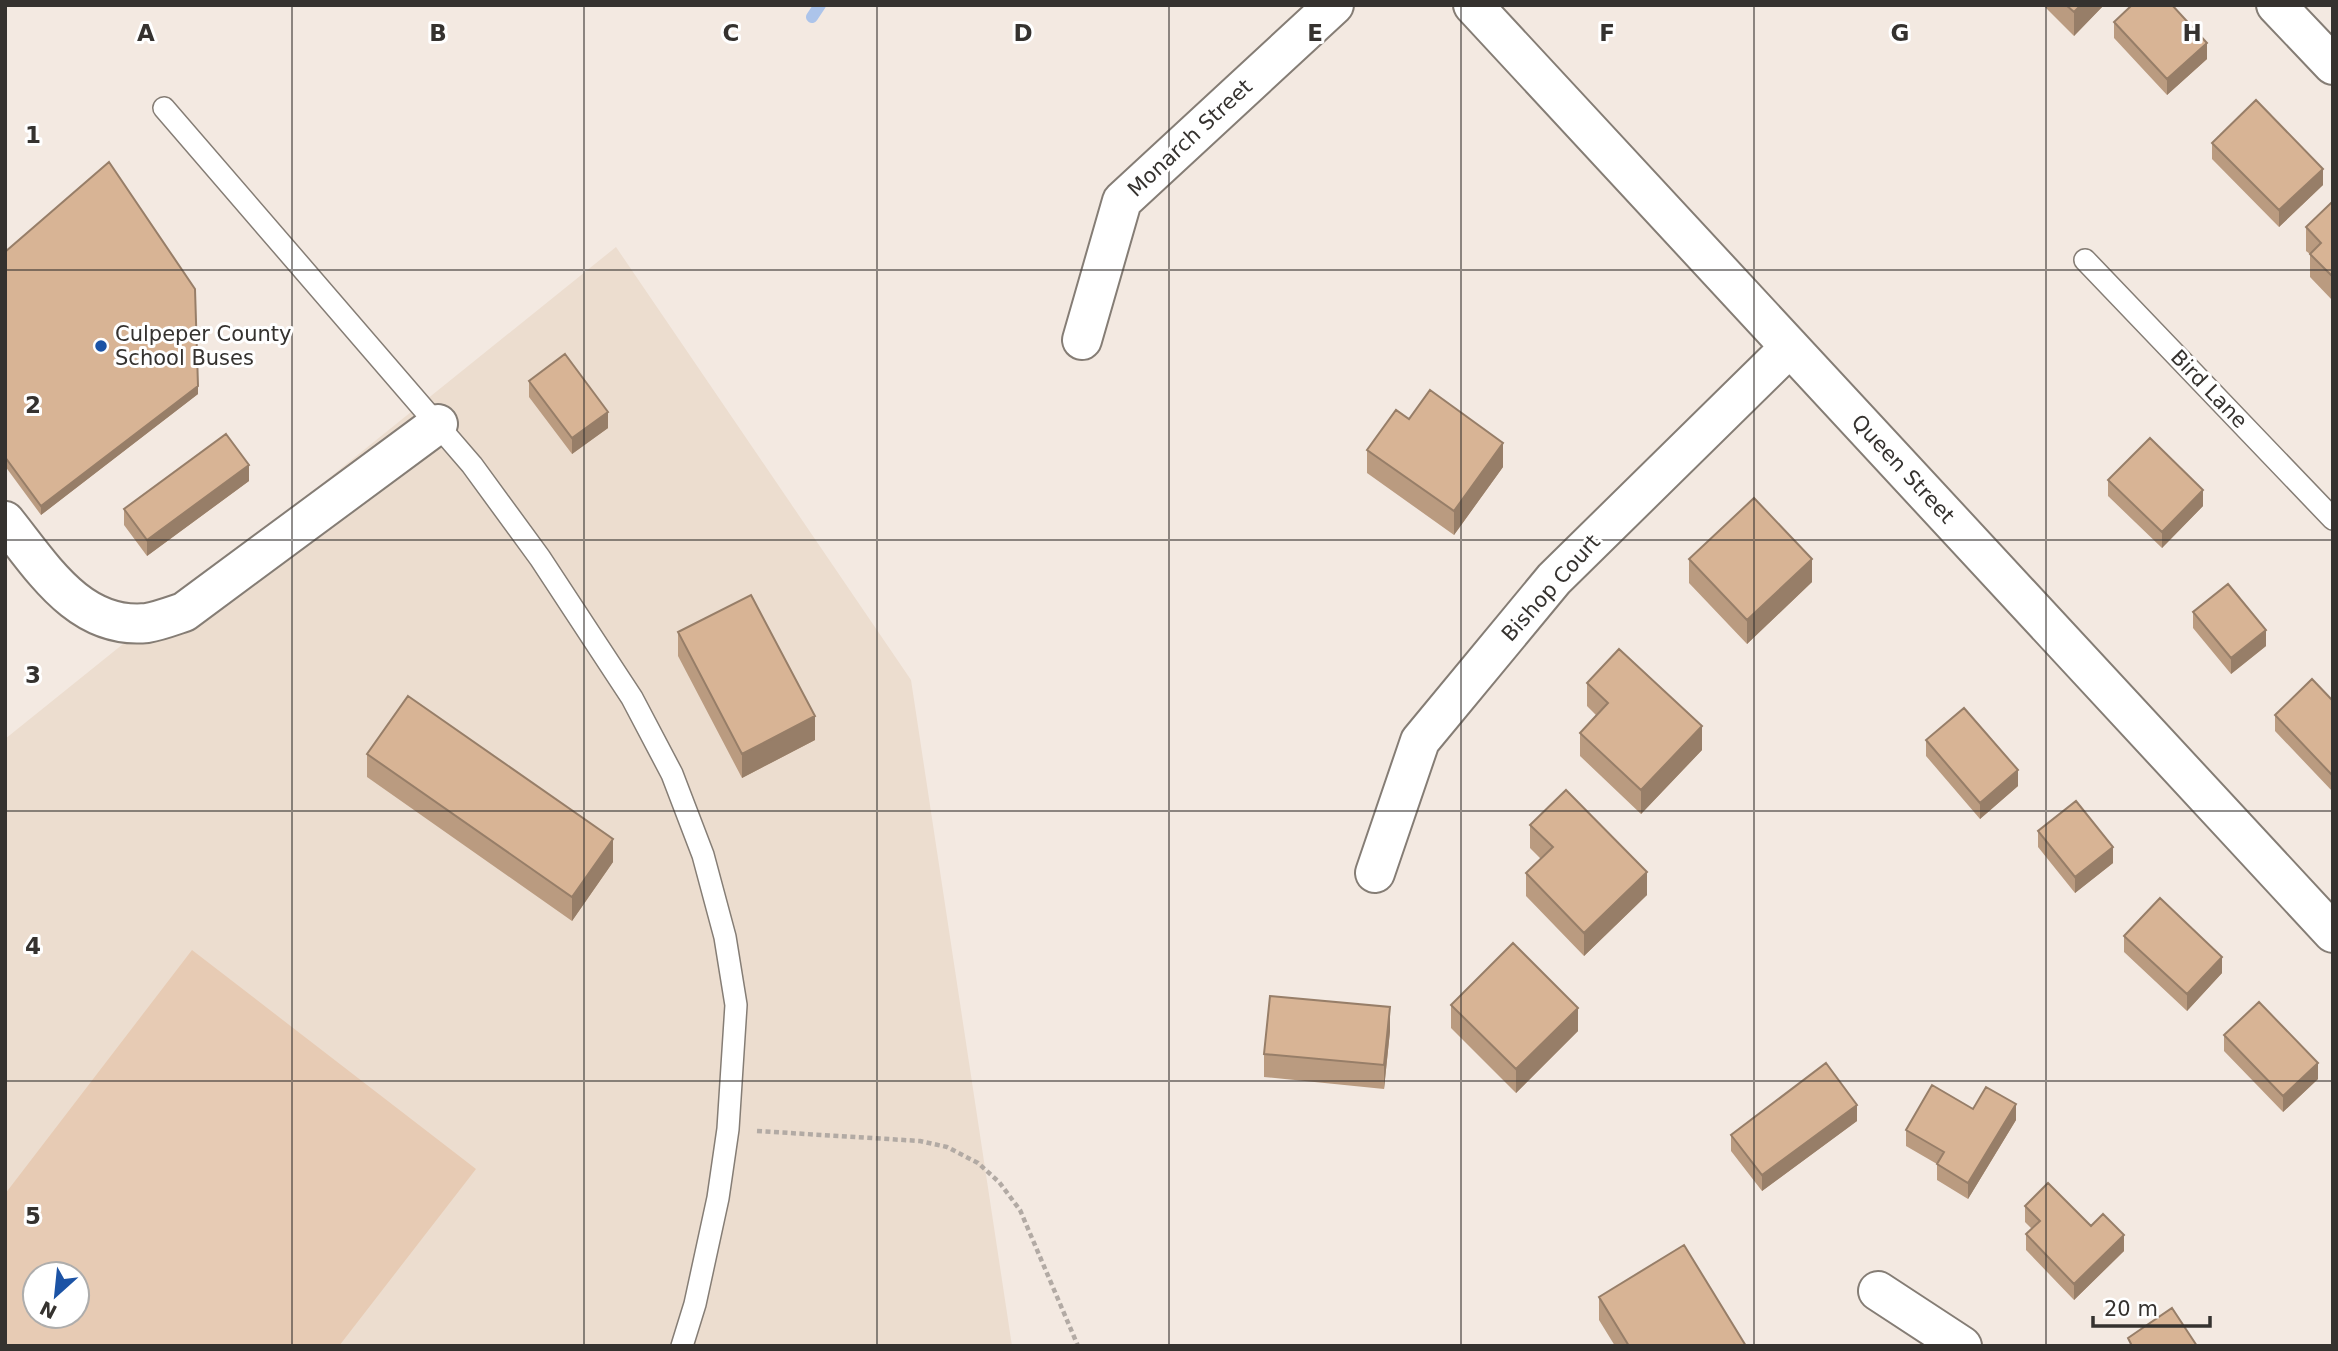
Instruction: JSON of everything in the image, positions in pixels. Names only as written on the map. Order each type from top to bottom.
[{"type":"street","name":"Monarch Street","points":[[1082,340],[1122,201],[1334,5]]},
{"type":"street","name":"Queen Street","points":[[1473,5],[2333,933]]},
{"type":"street","points":[[2276,5],[2333,65]]},
{"type":"street","name":"Bishop Court","points":[[1376,873],[1420,741],[1554,579],[1790,347]]},
{"type":"street","points":[[5,521],[60,589],[83,609],[118,622],[148,623],[184,612],[438,424]]},
{"type":"street","points":[[1878,1291],[1962,1346]]},
{"type":"lane","points":[[164,108],[438,424],[540,558],[632,698],[672,774],[703,855],[725,937],[736,1005],[728,1129],[715,1212],[695,1304],[682,1346]]},
{"type":"lane","name":"Bird Lane","points":[[2085,260],[2333,519]]},
{"type":"path","points":[[728,1129],[920,1141],[947,1147],[978,1163],[999,1182],[1020,1210],[1078,1346]]},
{"type":"shaded area","points":[[616,247],[911,680],[1012,1346],[5,1346],[5,739]]},
{"type":"shaded area","points":[[192,950],[476,1169],[339,1346],[5,1346],[5,1194]]},
{"type":"building","points":[[2066,5],[2081,5],[2074,12]]},
{"type":"building","points":[[2132,5],[2172,5],[2207,43],[2167,79],[2114,22]]},
{"type":"building","points":[[2256,100],[2323,169],[2279,210],[2212,143]]},
{"type":"building","name":"Culpeper County School Buses","points":[[109,162],[195,289],[198,386],[41,506],[5,457],[5,252]]},
{"type":"building","points":[[2333,201],[2333,277],[2310,254],[2321,243],[2306,227]]},
{"type":"building","points":[[565,354],[608,412],[572,438],[529,381]]},
{"type":"building","points":[[1430,390],[1503,443],[1454,511],[1367,450],[1396,410],[1409,419]]},
{"type":"building","points":[[226,434],[249,465],[147,540],[124,509]]},
{"type":"building","points":[[2150,438],[2203,490],[2162,532],[2108,480]]},
{"type":"building","points":[[1754,498],[1812,559],[1747,620],[1689,559]]},
{"type":"building","points":[[2228,584],[2266,630],[2231,658],[2193,612]]},
{"type":"building","points":[[751,595],[815,716],[742,754],[678,632]]},
{"type":"building","points":[[1619,649],[1702,726],[1641,790],[1580,733],[1608,703],[1587,683]]},
{"type":"building","points":[[2312,679],[2333,701],[2333,776],[2275,715]]},
{"type":"building","points":[[408,696],[613,839],[572,897],[367,754]]},
{"type":"building","points":[[1964,708],[2018,770],[1980,803],[1926,740]]},
{"type":"building","points":[[1566,790],[1647,872],[1584,933],[1526,873],[1553,847],[1530,825]]},
{"type":"building","points":[[2076,801],[2113,847],[2075,877],[2038,831]]},
{"type":"building","points":[[2160,898],[2222,957],[2187,994],[2124,936]]},
{"type":"building","points":[[1513,943],[1578,1008],[1516,1069],[1451,1005]]},
{"type":"building","points":[[1270,996],[1390,1007],[1384,1065],[1264,1054]]},
{"type":"building","points":[[2259,1002],[2318,1063],[2283,1096],[2224,1035]]},
{"type":"building","points":[[1826,1063],[1857,1105],[1762,1175],[1731,1135]]},
{"type":"building","points":[[1932,1085],[1973,1109],[1986,1087],[2016,1104],[1968,1183],[1937,1164],[1944,1152],[1906,1130]]},
{"type":"building","points":[[2048,1183],[2091,1226],[2103,1214],[2124,1235],[2074,1284],[2026,1234],[2040,1221],[2025,1206]]},
{"type":"building","points":[[1684,1245],[1746,1346],[1629,1346],[1599,1297]]},
{"type":"building","points":[[2172,1308],[2197,1346],[2132,1346],[2128,1338]]},
{"type":"waterway","points":[[812,17],[820,5]]},
{"type":"place","name":"Culpeper County School Buses","points":[[101,346]]}]
